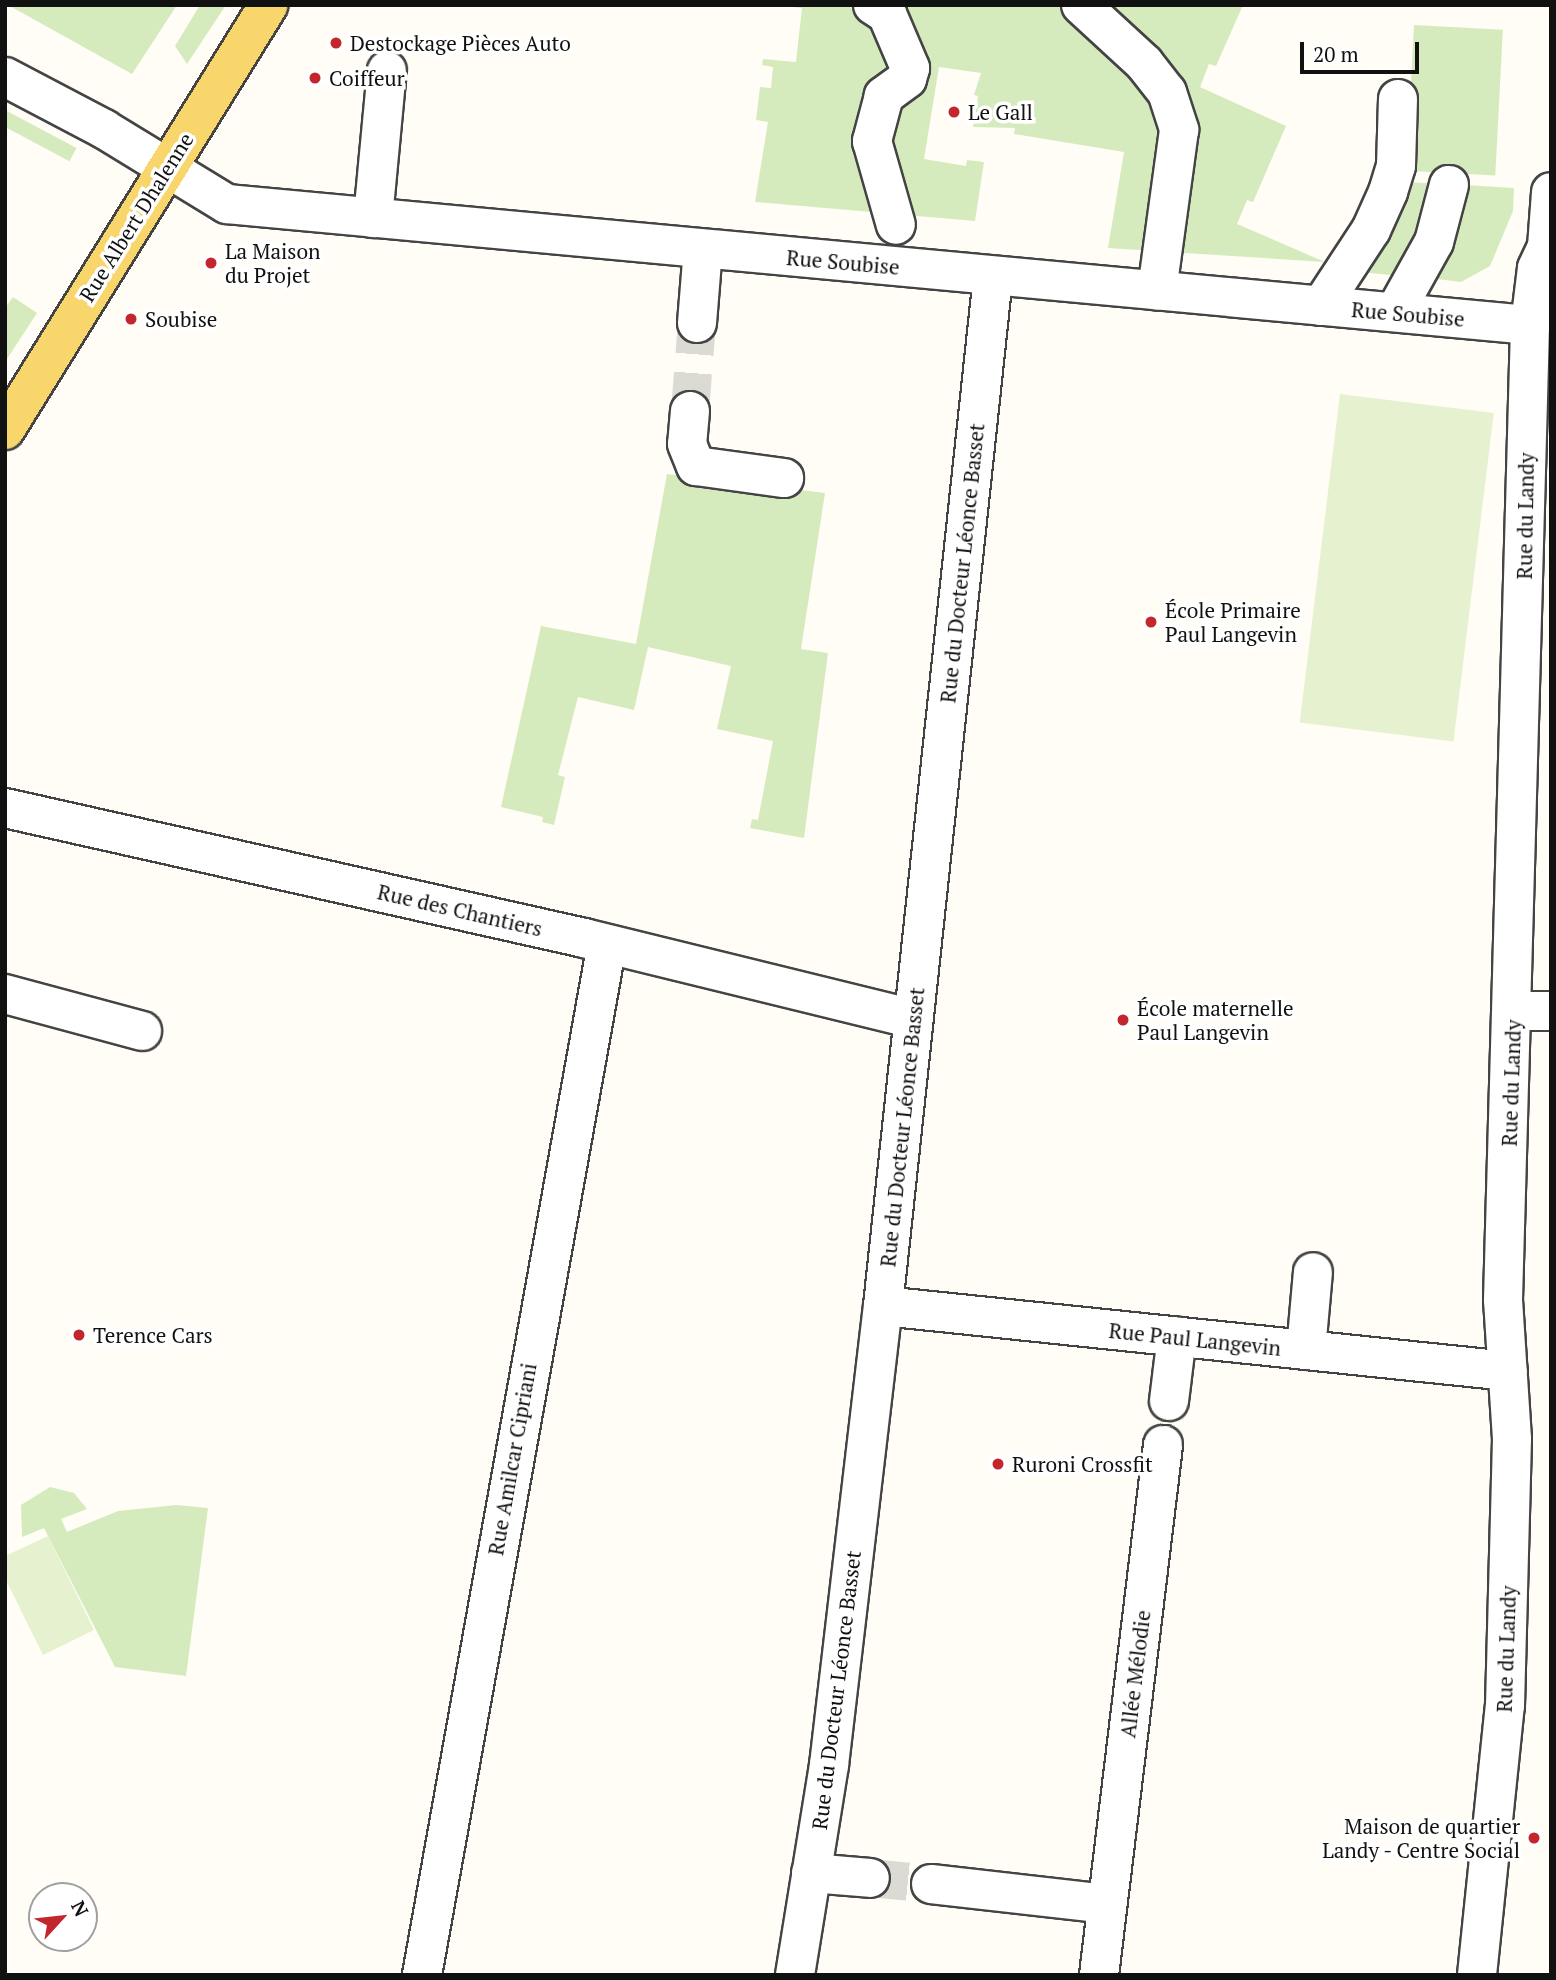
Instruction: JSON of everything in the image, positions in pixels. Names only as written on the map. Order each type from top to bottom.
[{"type":"main road","name":"Rue Albert Dhalenne","points":[[5,430],[268,5]]},
{"type":"street","points":[[1081,5],[1144,63],[1167,92],[1179,130],[1157,291]]},
{"type":"street","points":[[883,8],[910,68],[907,79],[884,96],[872,141],[896,225]]},
{"type":"street","points":[[373,218],[387,71]]},
{"type":"street","name":"Rue Soubise","points":[[5,77],[104,129],[165,169],[227,204],[1530,325]]},
{"type":"street","points":[[1321,306],[1371,230],[1388,192],[1396,166],[1398,99]]},
{"type":"street","points":[[1395,312],[1434,242],[1449,185]]},
{"type":"street","name":"Rue du Landy","points":[[1476,1975],[1505,1706],[1512,1439],[1503,1300],[1532,1011],[1539,439],[1530,325],[1537,268],[1549,247],[1551,192]]},
{"type":"street","points":[[697,323],[703,249]]},
{"type":"street","name":"Rue du Docteur Léonce Basset","points":[[795,1975],[829,1765],[883,1306],[993,277]]},
{"type":"street","points":[[690,411],[687,444],[696,466],[784,478]]},
{"type":"street","name":"Rue des Chantiers","points":[[5,808],[607,944],[913,1019]]},
{"type":"street","name":"Rue Amilcar Cipriani","points":[[422,1975],[607,944]]},
{"type":"street","points":[[5,994],[142,1031]]},
{"type":"street","points":[[1306,1350],[1313,1272]]},
{"type":"street","name":"Rue Paul Langevin","points":[[883,1306],[1508,1371]]},
{"type":"street","points":[[1169,1401],[1177,1336]]},
{"type":"street","name":"Allée Mélodie","points":[[1099,1975],[1163,1445]]},
{"type":"street","points":[[811,1873],[870,1878]]},
{"type":"street","points":[[931,1884],[1106,1903]]},
{"type":"green space","points":[[8,5],[177,5],[132,74]]},
{"type":"green space","points":[[200,5],[226,5],[187,64],[175,46]]},
{"type":"green space","points":[[775,5],[1243,5],[1216,66],[1209,64],[1200,87],[1286,126],[1253,202],[1247,200],[1237,224],[1325,262],[1108,248],[1124,152],[1014,134],[1015,128],[973,127],[978,96],[974,95],[981,73],[939,67],[924,159],[966,166],[967,160],[984,162],[975,221],[755,202],[768,122],[756,120],[760,87],[771,88],[773,67],[762,65],[763,59],[796,62],[802,8]]},
{"type":"green space","points":[[1414,25],[1503,30],[1495,175],[1406,171]]},
{"type":"green space","points":[[5,110],[77,148],[69,161],[5,127]]},
{"type":"green space","points":[[1408,182],[1438,184],[1401,276],[1360,272],[1378,254],[1396,223]]},
{"type":"green space","points":[[1464,185],[1514,188],[1513,211],[1490,266],[1461,282],[1429,278]]},
{"type":"green space","points":[[13,297],[37,313],[5,362],[5,308]]},
{"type":"green space","points":[[1340,394],[1494,413],[1454,741],[1300,723]]},
{"type":"green space","points":[[667,474],[825,493],[801,649],[828,653],[804,838],[750,828],[752,819],[758,820],[773,741],[717,729],[731,666],[648,647],[634,710],[578,697],[558,775],[565,777],[554,825],[542,822],[543,817],[501,807],[541,626],[636,644]]},
{"type":"green space","points":[[50,1487],[74,1493],[87,1509],[61,1519],[67,1532],[118,1511],[176,1505],[208,1508],[186,1676],[115,1667],[44,1528],[22,1537],[21,1505]]},
{"type":"green space","points":[[48,1536],[94,1630],[43,1655],[5,1578],[5,1556]]},
{"type":"tunnel","points":[[690,411],[697,323]]},
{"type":"tunnel","points":[[870,1878],[931,1884]]},
{"type":"place","name":"Destockage Pièces Auto","points":[[336,43]]},
{"type":"place","name":"Coiffeur","points":[[315,78]]},
{"type":"place","name":"Le Gall","points":[[954,112]]},
{"type":"place","name":"La Maison du Projet","points":[[211,263]]},
{"type":"place","name":"Soubise","points":[[131,319]]},
{"type":"place","name":"École Primaire Paul Langevin","points":[[1151,622]]},
{"type":"place","name":"École maternelle Paul Langevin","points":[[1123,1020]]},
{"type":"place","name":"Terence Cars","points":[[79,1335]]},
{"type":"place","name":"Ruroni Crossfit","points":[[998,1464]]},
{"type":"place","name":"Maison de quartier Landy - Centre Social","points":[[1534,1838]]}]
